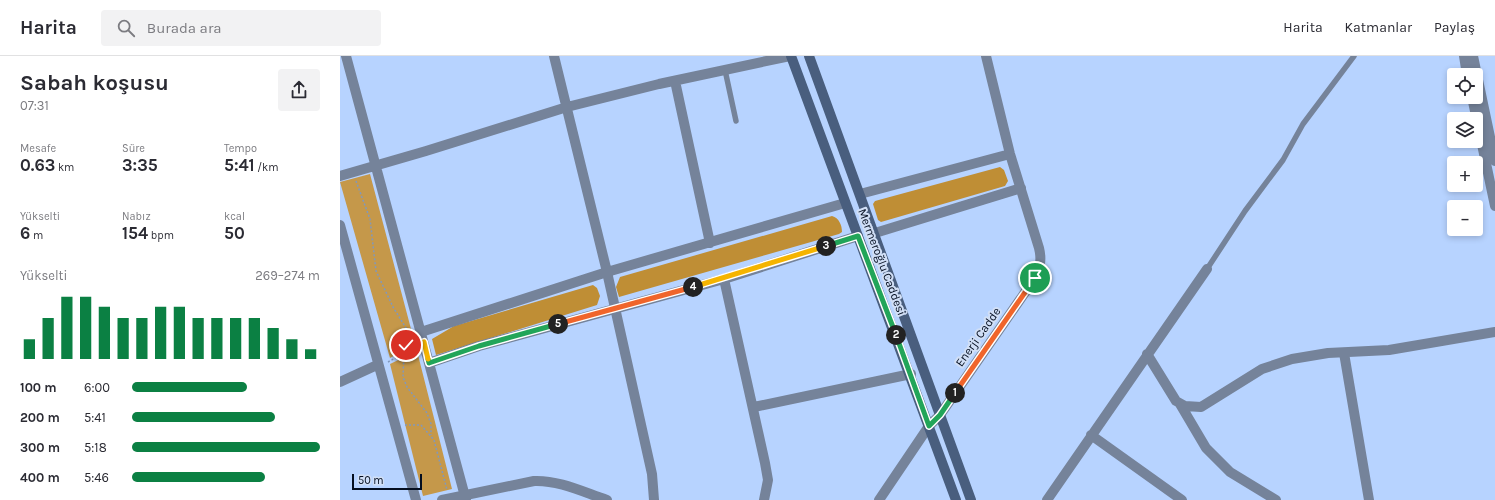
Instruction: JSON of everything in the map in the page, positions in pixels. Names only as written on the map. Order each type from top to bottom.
[{"type":"main road","name":"Mermeroğlu Caddesi","points":[[790,56],[956,500]]},
{"type":"main road","name":"Mermeroğlu Caddesi","points":[[809,56],[971,500]]},
{"type":"street","points":[[346,56],[465,497]]},
{"type":"street","points":[[554,56],[607,272],[652,474],[654,500]]},
{"type":"street","points":[[340,176],[567,107],[675,81],[790,56]]},
{"type":"street","points":[[874,233],[1021,188],[1010,154],[986,56]]},
{"type":"street","points":[[1464,56],[1466,68]]},
{"type":"street","points":[[1473,56],[1495,161]]},
{"type":"street","points":[[675,81],[710,243]]},
{"type":"street","points":[[1473,104],[1495,206]]},
{"type":"street","points":[[860,194],[1010,154]]},
{"type":"street","name":"Enerji Cadde","points":[[879,500],[929,426],[940,415],[1035,278],[1040,266],[1040,248],[1021,188]]},
{"type":"street","points":[[421,332],[607,272],[845,203]]},
{"type":"street","points":[[340,226],[394,426],[416,500]]},
{"type":"street","points":[[429,363],[479,346],[724,279],[858,236]]},
{"type":"street","points":[[1046,500],[1207,269]]},
{"type":"street","points":[[724,279],[754,407],[768,480],[764,500]]},
{"type":"street","points":[[1180,404],[1194,407],[1206,405],[1252,374],[1271,365],[1292,359],[1328,353],[1389,350],[1424,342],[1495,332]]},
{"type":"street","points":[[1344,353],[1369,500]]},
{"type":"street","points":[[1147,354],[1171,394],[1180,404],[1206,448],[1230,472],[1276,500]]},
{"type":"street","points":[[340,382],[378,367]]},
{"type":"street","points":[[754,407],[910,374]]},
{"type":"street","points":[[1091,435],[1182,500]]},
{"type":"street","points":[[445,499],[465,497],[542,480],[559,483],[606,500]]},
{"type":"lane","points":[[1207,269],[1283,160],[1303,124],[1354,56]]},
{"type":"lane","points":[[725,70],[736,121]]},
{"type":"path","points":[[353,172],[370,219],[376,271],[393,307],[406,328],[403,377],[412,395],[427,413],[432,424],[431,436],[445,499]]},
{"type":"path","points":[[378,367],[424,342]]},
{"type":"path","points":[[394,426],[421,425],[431,436]]},
{"type":"shaded area","points":[[1000,167],[1004,170],[1008,181],[1005,186],[881,222],[878,220],[873,204],[875,201]]},
{"type":"shaded area","points":[[370,174],[415,344],[390,358],[340,182]]},
{"type":"shaded area","points":[[832,216],[837,218],[841,224],[842,232],[839,234],[619,297],[616,287],[620,277]]},
{"type":"shaded area","points":[[593,285],[597,288],[600,296],[597,305],[436,355],[432,339],[454,326]]},
{"type":"shaded area","points":[[417,351],[452,489],[423,496],[390,364]]},
{"type":"route","points":[[406,345],[404,354],[424,342],[429,363],[479,346],[724,279],[858,236],[929,426],[940,415],[1035,278]]}]
